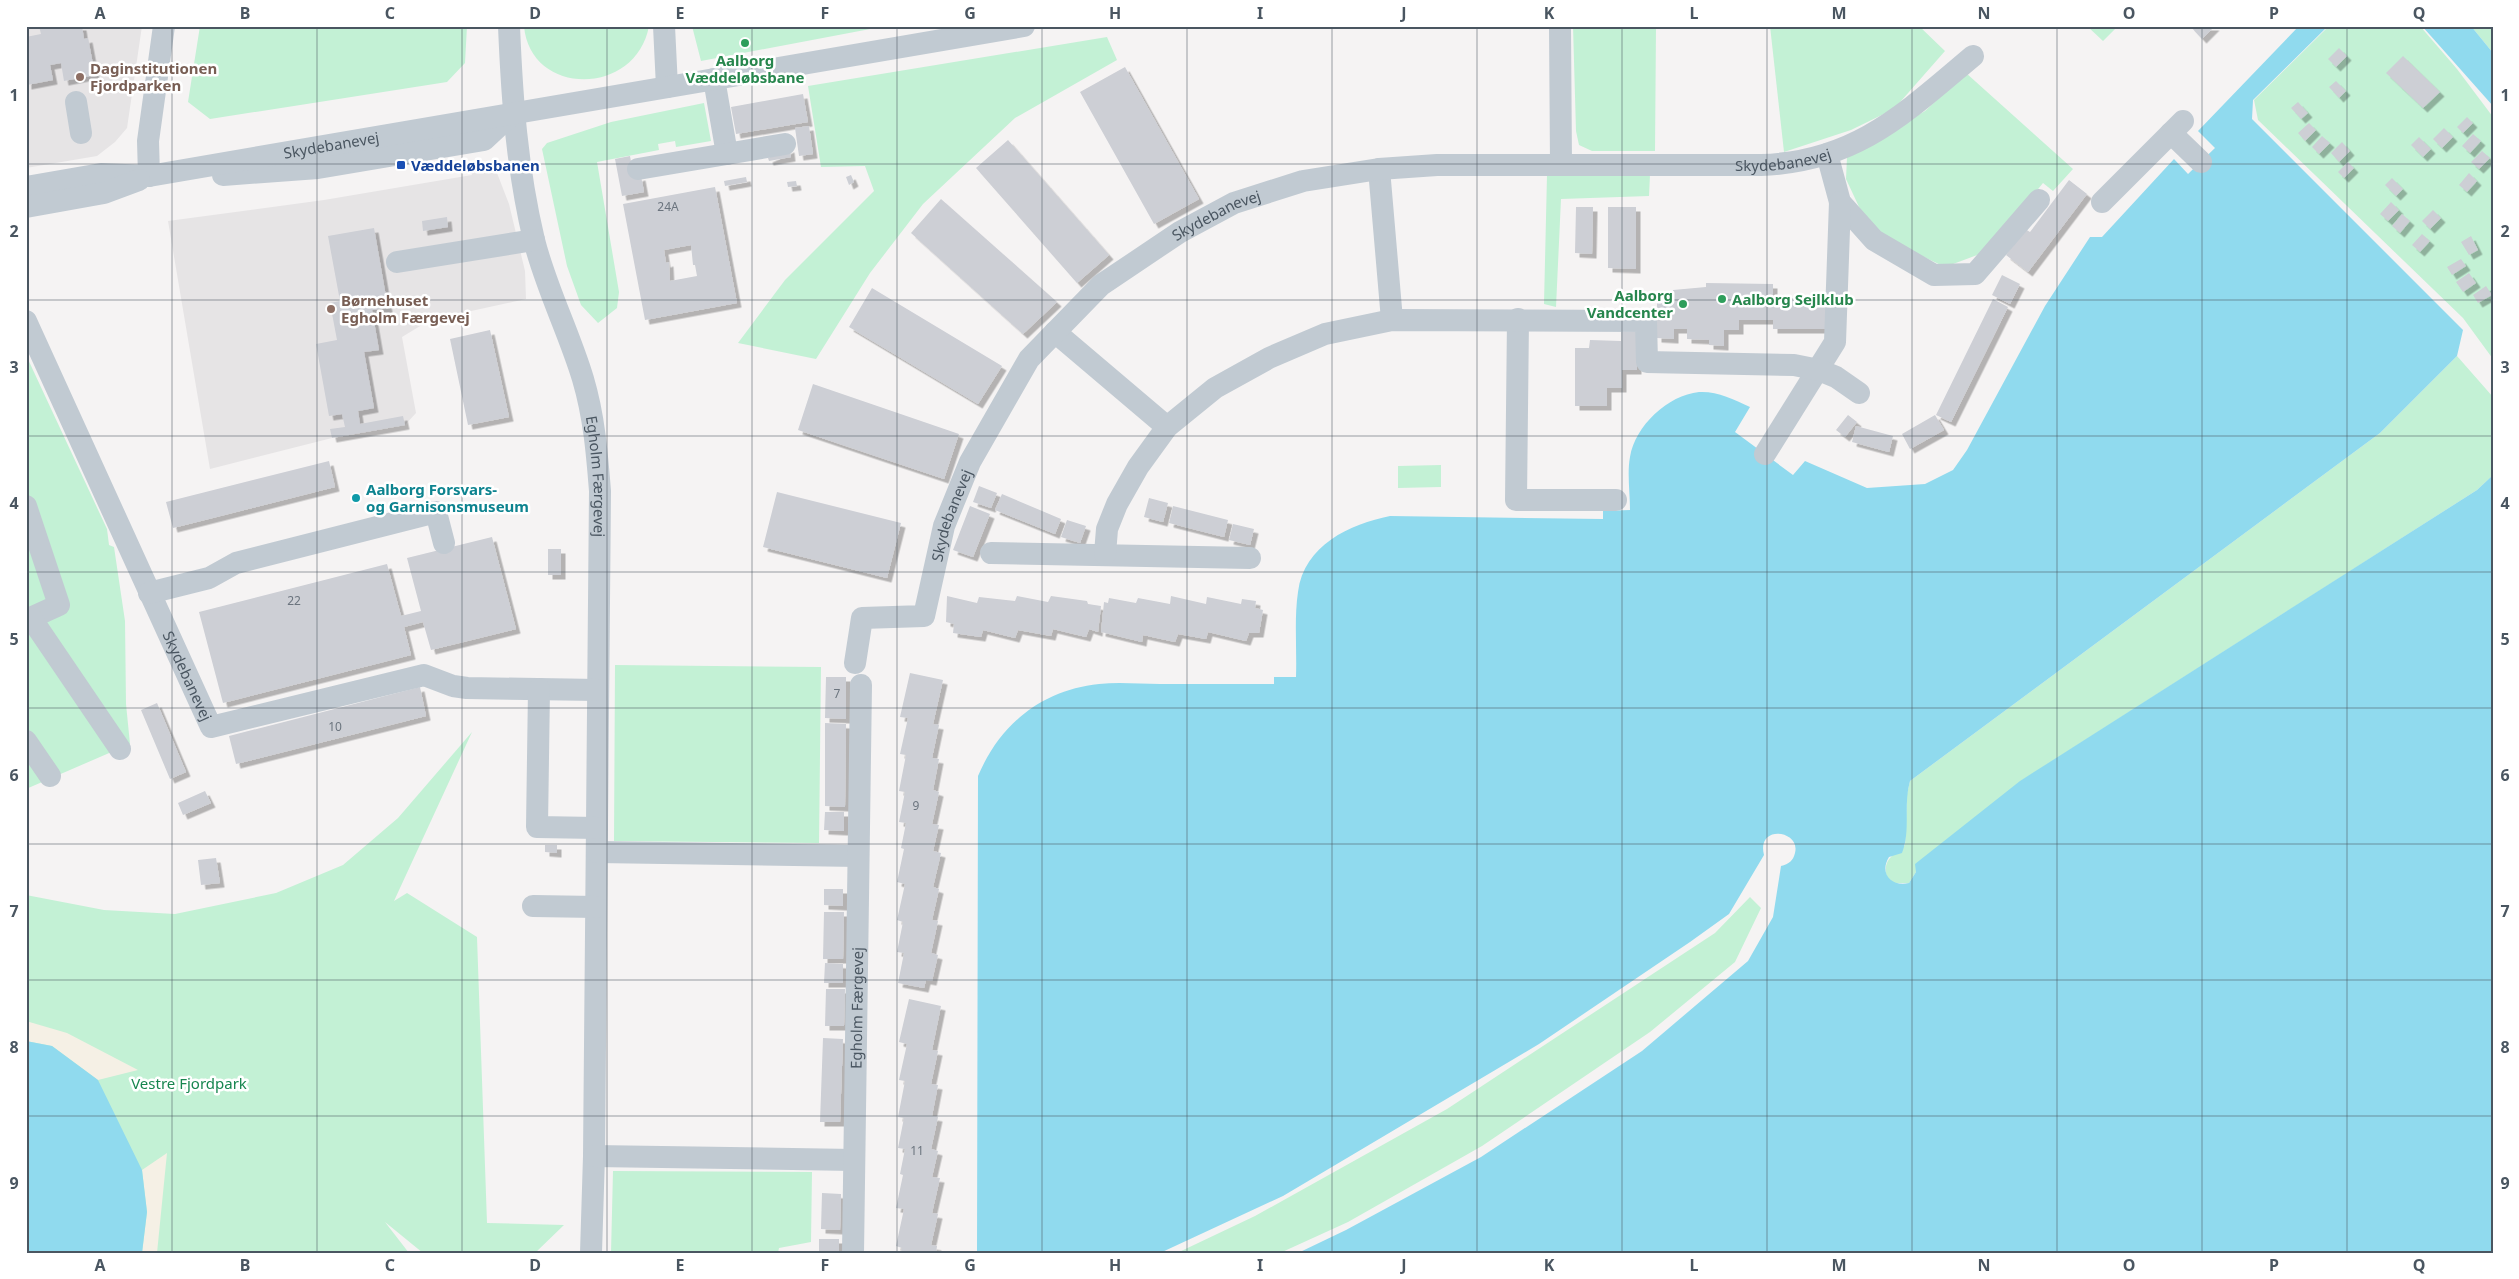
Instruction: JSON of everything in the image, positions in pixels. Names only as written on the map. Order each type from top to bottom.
[{"type":"street","points":[[149,176],[148,141],[164,26]]},
{"type":"street","points":[[509,26],[512,114]]},
{"type":"street","points":[[664,26],[667,87]]},
{"type":"street","name":"Skydebanevej","points":[[26,206],[104,193],[149,176],[1024,26]]},
{"type":"street","points":[[1560,26],[1561,165]]},
{"type":"street","name":"Skydebanevej","points":[[855,663],[862,618],[924,616],[944,526],[970,462],[1029,359],[1108,280],[1180,232],[1234,204],[1303,181],[1378,169],[1437,165],[1780,165],[1827,154],[1869,136],[1896,120],[1973,56]]},
{"type":"street","points":[[714,79],[727,154]]},
{"type":"street","points":[[76,102],[81,133]]},
{"type":"street","name":"Egholm Færgevej","points":[[512,114],[520,171],[534,240],[583,379],[596,435],[600,491],[594,1156],[591,1253]]},
{"type":"street","points":[[2102,202],[2177,127],[2201,162]]},
{"type":"street","points":[[638,169],[785,144]]},
{"type":"street","points":[[1765,454],[1835,342],[1840,202],[1827,154]]},
{"type":"street","points":[[1378,169],[1392,320]]},
{"type":"street","name":"Skydebanevej","points":[[26,187],[101,174],[149,176]]},
{"type":"street","points":[[1840,202],[1874,240],[1934,275],[1975,274],[2039,200]]},
{"type":"street","points":[[397,262],[534,240]]},
{"type":"street","points":[[1518,319],[1516,500],[1616,500]]},
{"type":"street","points":[[1105,554],[1107,528],[1116,504],[1138,466],[1167,427],[1215,388],[1269,358],[1325,334],[1392,320],[1646,321],[1647,362],[1794,366],[1819,370],[1836,377],[1858,393]]},
{"type":"street","name":"Skydebanevej","points":[[26,321],[211,727],[424,675],[467,688],[598,690]]},
{"type":"street","points":[[1055,332],[1167,427]]},
{"type":"street","points":[[26,506],[59,605],[29,619],[120,748]]},
{"type":"street","points":[[149,593],[209,578],[236,563],[436,512],[444,544]]},
{"type":"street","points":[[991,553],[1250,558]]},
{"type":"street","name":"Egholm Færgevej","points":[[853,1253],[861,685]]},
{"type":"street","points":[[539,688],[537,826],[597,828]]},
{"type":"street","points":[[26,741],[50,776]]},
{"type":"street","points":[[596,852],[858,856]]},
{"type":"street","points":[[533,906],[596,907]]},
{"type":"street","points":[[594,1156],[854,1160]]},
{"type":"shaded area","name":"Daginstitutionen Fjordparken","points":[[26,26],[142,26],[127,128],[115,142],[97,156],[26,168]]},
{"type":"shaded area","name":"Børnehuset Egholm Færgevej","points":[[487,168],[497,173],[509,204],[525,271],[526,299],[430,320],[402,337],[416,413],[405,425],[332,438],[210,469],[168,221],[324,200],[472,175],[471,171]]},
{"type":"green space","points":[[200,26],[467,26],[465,63],[447,82],[210,119],[188,102]]},
{"type":"green space","points":[[524,26],[649,26],[640,49],[625,66],[605,76],[584,79],[563,76],[544,66],[531,49]]},
{"type":"green space","name":"Aalborg Væddeløbsbane","points":[[692,26],[886,26],[701,61]]},
{"type":"green space","points":[[1573,26],[1679,26],[1656,27],[1655,151],[1592,151],[1579,145],[1576,131]]},
{"type":"green space","points":[[1770,26],[1919,26],[1945,51],[1894,109],[1851,130],[1784,152]]},
{"type":"green space","points":[[2087,26],[2118,26],[2103,41]]},
{"type":"green space","points":[[2329,26],[2420,26],[2457,69],[2493,117],[2493,359],[2463,318],[2258,120],[2254,100]]},
{"type":"green space","points":[[2471,26],[2493,26],[2493,53]]},
{"type":"green space","points":[[1107,37],[1117,60],[1015,118],[923,204],[870,273],[816,359],[738,343],[785,280],[874,191],[865,166],[821,167],[808,86]]},
{"type":"green space","points":[[1966,73],[2073,169],[2053,191],[2043,183],[1988,251],[1945,267],[1886,239],[1867,224],[1846,179],[1847,157],[1925,111]]},
{"type":"green space","points":[[704,103],[711,141],[676,147],[675,141],[658,144],[659,150],[597,162],[619,292],[617,308],[598,323],[581,305],[567,266],[542,149],[547,143],[611,122]]},
{"type":"green space","points":[[1547,175],[1650,175],[1649,196],[1561,199],[1556,307],[1544,304]]},
{"type":"green space","points":[[26,355],[107,529],[109,545],[114,547],[125,621],[126,704],[130,744],[26,789]]},
{"type":"green space","points":[[2457,356],[2493,397],[2493,475],[2477,490],[2021,781],[1916,872],[1909,883],[1893,883],[1887,878],[1887,862],[1905,845],[1907,794],[1910,781],[2380,433]]},
{"type":"green space","points":[[1441,465],[1441,487],[1398,488],[1398,466]]},
{"type":"green space","points":[[615,665],[821,667],[819,843],[614,841]]},
{"type":"green space","name":"Vestre Fjordpark","points":[[472,732],[394,901],[407,893],[477,937],[487,1223],[564,1225],[535,1253],[423,1253],[385,1222],[409,1253],[26,1253],[26,895],[104,910],[175,914],[276,893],[343,865],[398,818]]},
{"type":"green space","points":[[1750,897],[1761,908],[1735,962],[1650,1032],[1482,1146],[1348,1222],[1280,1253],[1177,1253],[1255,1216],[1447,1109],[1715,933]]},
{"type":"green space","points":[[613,1171],[812,1172],[811,1242],[779,1248],[778,1253],[611,1253]]},
{"type":"sand","points":[[26,1021],[67,1033],[138,1070],[98,1080],[52,1046],[26,1041]]},
{"type":"sand","points":[[167,1153],[157,1253],[142,1253],[147,1212],[142,1170]]},
{"type":"water","points":[[2299,26],[2328,26],[2253,100],[2252,119],[2463,330],[2457,356],[2380,433],[1910,781],[1907,799],[1905,845],[1902,853],[1889,857],[1885,868],[1892,881],[1903,884],[1909,883],[1916,872],[1915,864],[2020,781],[2477,490],[2493,475],[2493,1253],[1298,1253],[1346,1230],[1481,1157],[1642,1051],[1748,961],[1773,917],[1781,866],[1790,862],[1795,853],[1795,845],[1792,839],[1786,835],[1779,834],[1766,838],[1763,845],[1764,855],[1729,914],[1539,1044],[1283,1196],[1160,1253],[977,1253],[978,776],[987,757],[998,741],[1025,713],[1041,702],[1059,694],[1099,684],[1274,684],[1274,677],[1296,677],[1296,613],[1302,576],[1309,561],[1331,539],[1360,525],[1390,516],[1603,519],[1603,511],[1630,510],[1629,463],[1633,445],[1646,424],[1655,414],[1676,399],[1687,394],[1699,392],[1719,394],[1750,407],[1735,432],[1793,475],[1805,461],[1867,488],[1925,484],[1953,470],[1967,450],[2045,306],[2090,237],[2102,237],[2174,159],[2188,174],[2215,148],[2198,131]]},
{"type":"water","points":[[2422,26],[2471,26],[2493,53],[2493,106]]},
{"type":"water","points":[[26,1041],[52,1046],[98,1080],[142,1170],[147,1212],[142,1253],[26,1253]]},
{"type":"building","points":[[39,26],[82,26],[84,39],[88,38],[95,75],[64,81],[61,63],[50,65],[53,80],[27,85],[26,37],[41,34]]},
{"type":"building","points":[[2190,26],[2215,26],[2202,39]]},
{"type":"building","points":[[2339,48],[2347,56],[2336,67],[2328,59]]},
{"type":"building","points":[[2403,56],[2440,92],[2423,108],[2386,73]]},
{"type":"building","points":[[1125,67],[1199,199],[1154,224],[1080,92]]},
{"type":"building","points":[[2336,81],[2346,91],[2339,98],[2329,87]]},
{"type":"building","points":[[803,94],[808,122],[736,134],[731,107]]},
{"type":"building","points":[[2298,102],[2308,113],[2301,119],[2291,108]]},
{"type":"building","points":[[2467,117],[2473,123],[2463,133],[2457,127]]},
{"type":"building","points":[[2309,123],[2316,130],[2305,141],[2298,133]]},
{"type":"building","points":[[809,126],[813,154],[799,156],[795,128]]},
{"type":"building","points":[[2444,128],[2453,137],[2442,148],[2433,139]]},
{"type":"building","points":[[2473,134],[2481,141],[2470,153],[2462,146]]},
{"type":"building","points":[[2322,136],[2330,143],[2319,154],[2312,147]]},
{"type":"building","points":[[2419,137],[2431,149],[2423,157],[2411,145]]},
{"type":"building","points":[[1008,140],[1109,255],[1077,283],[976,168]]},
{"type":"building","points":[[2342,142],[2350,151],[2339,162],[2331,153]]},
{"type":"building","points":[[790,148],[791,157],[769,161],[768,158]]},
{"type":"building","points":[[2482,151],[2490,158],[2479,169],[2471,162]]},
{"type":"building","points":[[630,156],[634,178],[641,176],[644,192],[622,196],[615,159]]},
{"type":"building","points":[[2348,162],[2354,168],[2344,178],[2338,172]]},
{"type":"building","points":[[2469,173],[2477,181],[2467,192],[2459,185]]},
{"type":"building","points":[[851,175],[854,182],[849,185],[846,177]]},
{"type":"building","points":[[746,177],[747,182],[725,186],[724,181]]},
{"type":"building","points":[[2392,178],[2403,189],[2396,196],[2385,185]]},
{"type":"building","points":[[2069,180],[2087,194],[2028,272],[2006,255],[2025,229],[2030,232]]},
{"type":"building","points":[[796,181],[797,186],[788,187],[787,182]]},
{"type":"building","points":[[715,187],[737,303],[645,320],[623,204]],"holes":[[[691,245],[693,265],[695,265],[697,276],[670,281],[669,262],[666,263],[664,250]]]},
{"type":"building","points":[[941,199],[1057,302],[1023,334],[911,233]]},
{"type":"building","points":[[2391,202],[2399,210],[2388,221],[2380,214]]},
{"type":"building","points":[[1576,207],[1593,207],[1592,254],[1575,253]]},
{"type":"building","points":[[1608,207],[1636,207],[1636,269],[1608,268]]},
{"type":"building","points":[[2433,210],[2441,218],[2430,229],[2422,221]]},
{"type":"building","points":[[2402,214],[2410,221],[2400,233],[2392,226]]},
{"type":"building","points":[[447,217],[448,227],[423,231],[422,221]]},
{"type":"building","points":[[374,228],[388,308],[372,310],[379,350],[364,352],[374,408],[358,411],[360,424],[403,416],[405,425],[332,438],[330,429],[345,427],[342,414],[329,416],[316,344],[337,340],[330,303],[340,301],[328,236]]},
{"type":"building","points":[[2422,234],[2430,241],[2420,252],[2412,245]]},
{"type":"building","points":[[2471,236],[2478,250],[2469,255],[2461,242]]},
{"type":"building","points":[[2461,259],[2466,266],[2452,275],[2447,267]]},
{"type":"building","points":[[2469,273],[2476,283],[2463,292],[2456,282]]},
{"type":"building","points":[[2002,275],[2020,284],[2010,304],[1992,295]]},
{"type":"building","points":[[1706,283],[1773,284],[1773,298],[1830,298],[1829,329],[1773,329],[1773,320],[1739,320],[1739,330],[1724,330],[1724,346],[1709,345],[1709,340],[1687,339],[1687,329],[1674,329],[1674,339],[1657,338],[1657,296],[1673,296],[1673,290],[1706,287]]},
{"type":"building","points":[[2486,286],[2492,295],[2478,303],[2473,295]]},
{"type":"building","points":[[872,288],[1002,366],[978,404],[849,327]]},
{"type":"building","points":[[1993,299],[2008,307],[1951,422],[1936,415]]},
{"type":"building","points":[[490,330],[509,417],[468,425],[450,339]]},
{"type":"building","points":[[1621,332],[1637,332],[1637,370],[1622,370],[1622,388],[1607,388],[1607,406],[1575,406],[1575,348],[1589,348],[1590,340],[1621,341]]},
{"type":"building","points":[[813,384],[959,434],[944,479],[798,430]]},
{"type":"building","points":[[1848,415],[1857,422],[1845,437],[1836,430]]},
{"type":"building","points":[[1935,415],[1944,430],[1910,449],[1902,434]]},
{"type":"building","points":[[1856,426],[1893,436],[1889,452],[1852,442]]},
{"type":"building","points":[[329,461],[335,487],[173,528],[166,502]]},
{"type":"building","points":[[979,486],[997,493],[991,508],[973,502]]},
{"type":"building","points":[[777,492],[901,523],[887,578],[763,547]]},
{"type":"building","points":[[1002,494],[1061,519],[1055,534],[995,510]]},
{"type":"building","points":[[1149,498],[1168,503],[1163,522],[1144,517]]},
{"type":"building","points":[[970,506],[990,514],[973,557],[953,550]]},
{"type":"building","points":[[1173,506],[1228,520],[1224,537],[1169,523]]},
{"type":"building","points":[[1067,520],[1086,526],[1080,543],[1061,537]]},
{"type":"building","points":[[1233,524],[1254,529],[1250,545],[1229,540]]},
{"type":"building","points":[[492,537],[516,629],[431,650],[423,622],[404,627],[411,655],[223,703],[199,612],[387,564],[401,616],[421,611],[407,558]]},
{"type":"building","points":[[548,549],[561,549],[561,575],[548,575]]},
{"type":"building","points":[[947,596],[977,603],[979,597],[1015,601],[1017,596],[1048,602],[1051,596],[1087,601],[1088,604],[1101,606],[1098,632],[1089,629],[1086,637],[1053,629],[1051,636],[1018,630],[1015,638],[983,630],[981,637],[953,633],[954,624],[946,622]]},
{"type":"building","points":[[1171,596],[1206,604],[1207,597],[1241,604],[1242,599],[1256,601],[1255,608],[1263,610],[1259,633],[1249,633],[1246,641],[1208,632],[1206,639],[1178,634],[1175,642],[1143,635],[1142,642],[1101,632],[1104,602],[1108,603],[1109,598],[1136,603],[1138,598],[1170,604]]},
{"type":"building","points":[[910,673],[943,680],[933,724],[939,725],[932,758],[939,759],[933,790],[939,792],[932,824],[939,825],[933,851],[941,853],[933,887],[939,889],[932,920],[938,921],[931,953],[938,955],[932,981],[926,980],[924,988],[898,983],[904,953],[897,952],[903,922],[897,920],[905,884],[897,882],[904,849],[901,848],[906,823],[899,822],[905,792],[899,791],[906,755],[900,754],[908,718],[900,717]]},
{"type":"building","points":[[826,677],[846,677],[846,719],[825,718]]},
{"type":"building","points":[[420,687],[426,716],[236,764],[229,736]]},
{"type":"building","points":[[157,703],[186,772],[170,779],[141,710]]},
{"type":"building","points":[[825,723],[846,724],[845,807],[825,806]]},
{"type":"building","points":[[205,791],[211,803],[183,815],[178,803]]},
{"type":"building","points":[[825,812],[844,812],[844,831],[824,830]]},
{"type":"building","points":[[545,845],[557,845],[557,853],[545,852]]},
{"type":"building","points":[[216,858],[220,883],[201,885],[198,860]]},
{"type":"building","points":[[824,889],[843,889],[843,906],[824,905]]},
{"type":"building","points":[[824,912],[844,912],[843,959],[823,959]]},
{"type":"building","points":[[825,963],[843,964],[843,983],[824,983]]},
{"type":"building","points":[[826,989],[845,989],[844,1026],[825,1026]]},
{"type":"building","points":[[909,999],[941,1006],[932,1050],[938,1051],[931,1084],[938,1085],[932,1116],[938,1117],[931,1149],[938,1151],[932,1177],[940,1178],[932,1213],[938,1214],[931,1245],[937,1246],[936,1253],[901,1253],[902,1248],[896,1246],[904,1209],[896,1208],[903,1175],[900,1174],[905,1149],[898,1148],[904,1118],[898,1117],[905,1081],[899,1080],[907,1044],[899,1042]]},
{"type":"building","points":[[823,1038],[843,1039],[840,1122],[820,1122]]},
{"type":"building","points":[[822,1193],[841,1194],[840,1230],[821,1229]]},
{"type":"building","points":[[819,1239],[839,1239],[839,1253],[819,1253]]},
{"type":"place","name":"Aalborg Væddeløbsbane","points":[[745,43]]},
{"type":"place","name":"Daginstitutionen Fjordparken","points":[[80,77]]},
{"type":"place","name":"Væddeløbsbanen","points":[[401,165]]},
{"type":"place","name":"Aalborg Sejlklub","points":[[1722,299]]},
{"type":"place","name":"Aalborg Vandcenter","points":[[1683,304]]},
{"type":"place","name":"Børnehuset Egholm Færgevej","points":[[331,309]]},
{"type":"place","name":"Aalborg Forsvars- og Garnisonsmuseum","points":[[356,498]]}]
